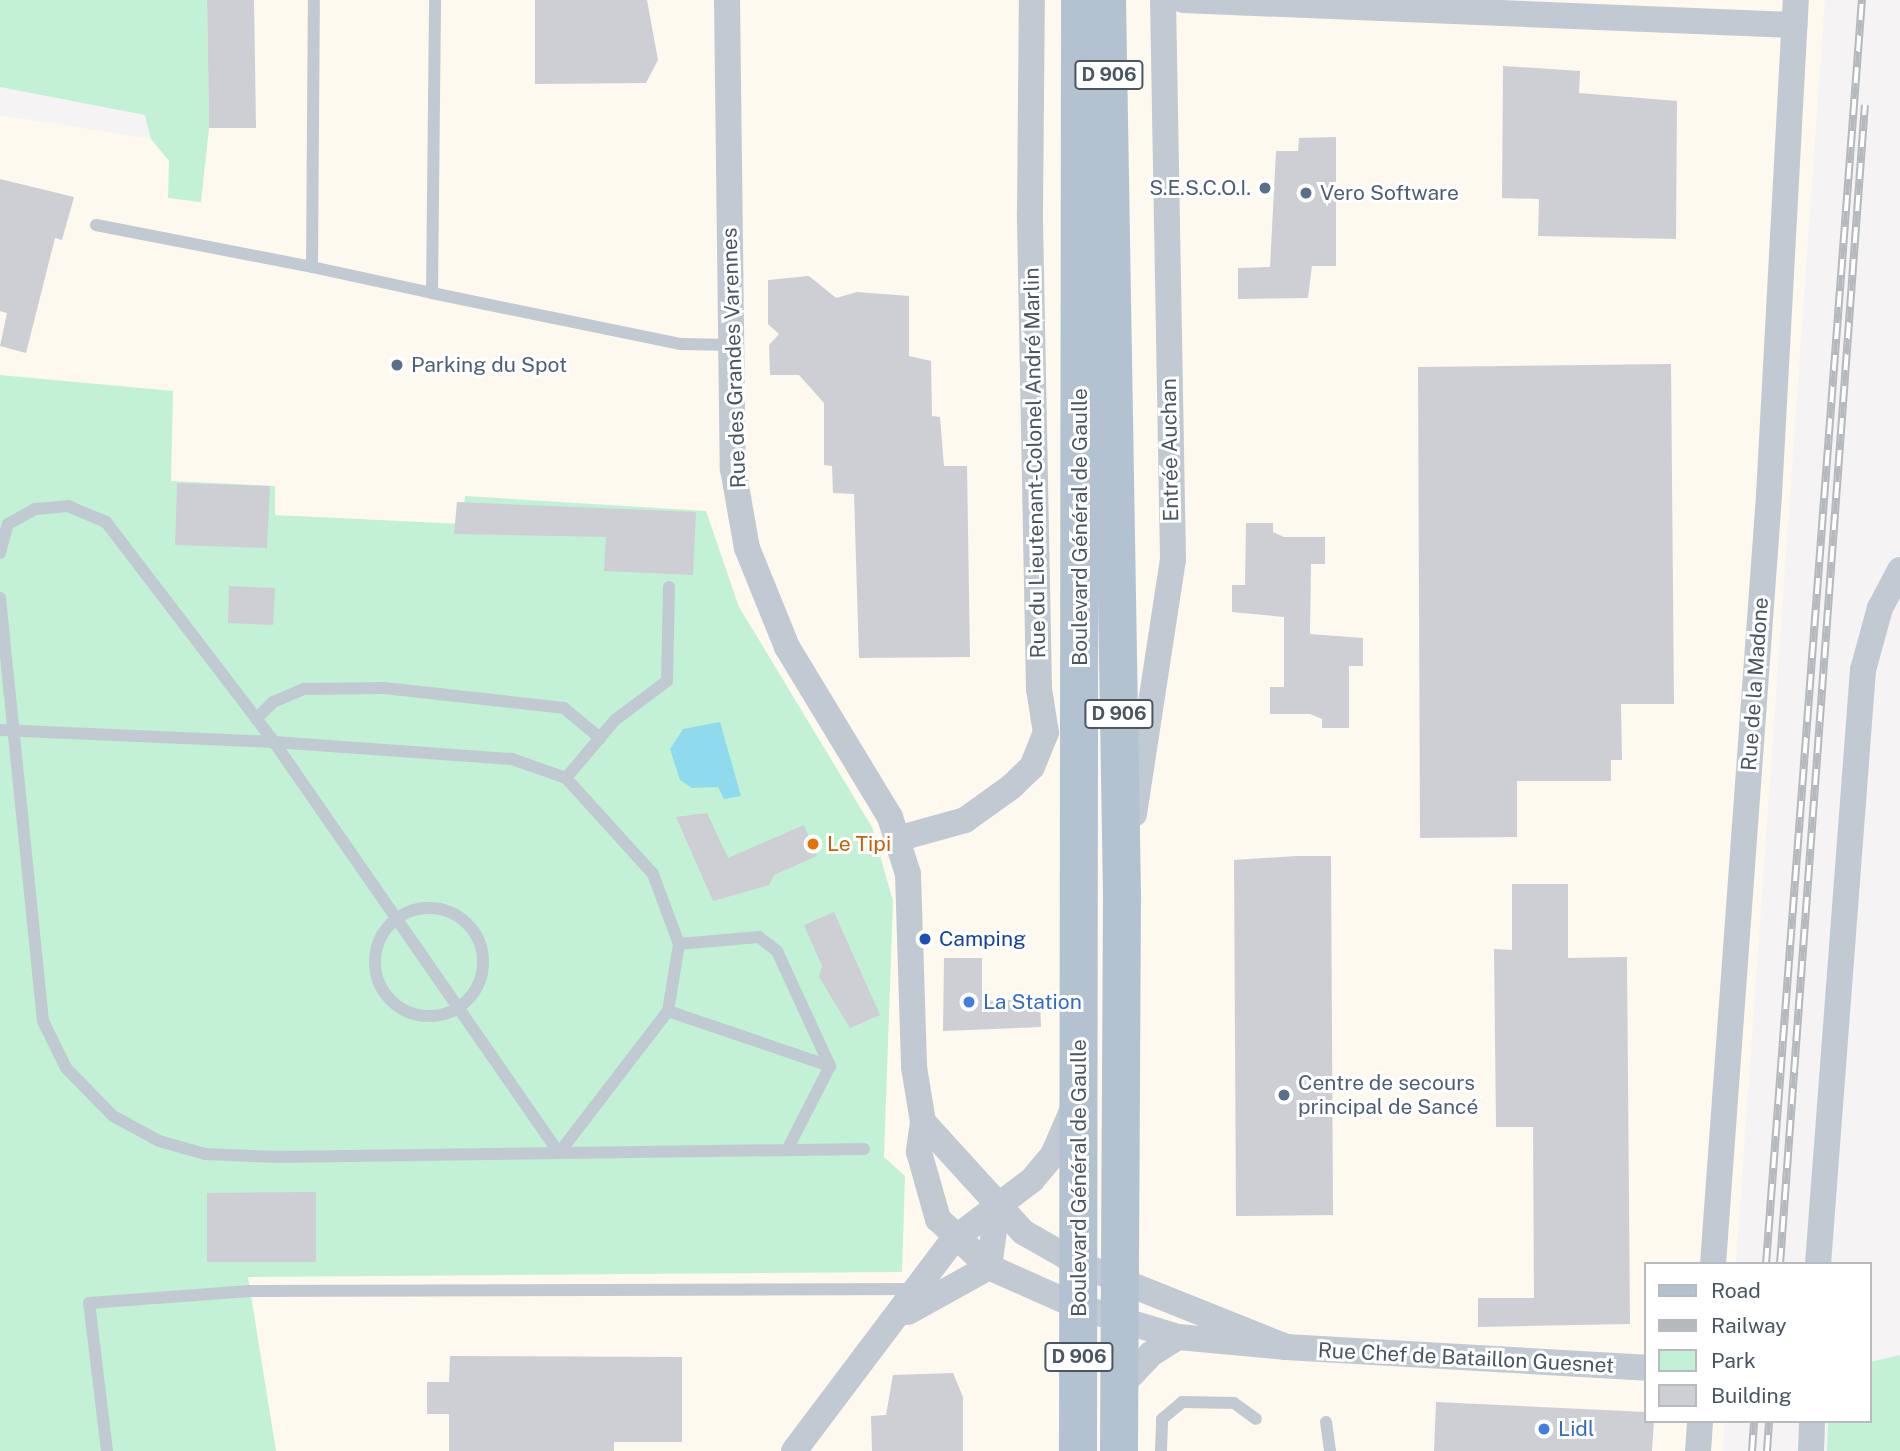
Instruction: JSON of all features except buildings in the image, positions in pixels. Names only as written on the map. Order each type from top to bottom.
[{"type":"main road","name":"D 906","points":[[1080,0],[1095,150]]},
{"type":"main road","name":"D 906","points":[[1095,150],[1107,0]]},
{"type":"main road","name":"Boulevard Général de Gaulle","points":[[1095,150],[1122,895],[1122,1320],[1119,1451]]},
{"type":"main road","name":"Boulevard Général de Gaulle","points":[[1078,1451],[1080,1094],[1095,150]]},
{"type":"street","name":"Rue des Grandes Varennes","points":[[727,0],[733,469],[747,548],[787,647],[897,839],[908,874],[914,1067],[923,1122],[919,1152],[938,1219],[954,1239],[989,1268],[1079,1307],[1122,1320]]},
{"type":"street","name":"Rue du Lieutenant-Colonel André Marlin","points":[[897,839],[965,820],[1012,787],[1032,766],[1046,733],[1039,689],[1030,212],[1032,0]]},
{"type":"street","name":"Entrée Auchan","points":[[1122,895],[1173,560],[1163,0]]},
{"type":"street","points":[[1183,0],[1795,12]]},
{"type":"street","name":"Rue de la Madone","points":[[1713,1262],[1795,12]]},
{"type":"street","points":[[1818,1262],[1863,670],[1880,608],[1900,570]]},
{"type":"street","points":[[794,1451],[903,1315],[954,1239],[997,1209],[1052,1155],[1080,1094]]},
{"type":"street","points":[[923,1122],[997,1209],[1023,1233],[1079,1264],[1122,1277]]},
{"type":"street","points":[[903,1315],[989,1268],[997,1209]]},
{"type":"street","name":"Rue Chef de Bataillon Guesnet","points":[[1122,1277],[1286,1348]]},
{"type":"street","name":"Rue Chef de Bataillon Guesnet","points":[[1122,1320],[1178,1338],[1286,1348],[1644,1368]]},
{"type":"street","points":[[1119,1388],[1151,1354],[1178,1338]]},
{"type":"street","points":[[1698,1451],[1700,1423]]},
{"type":"street","points":[[1811,1451],[1812,1423]]},
{"type":"lane","points":[[312,267],[314,0]]},
{"type":"lane","points":[[432,293],[435,0]]},
{"type":"lane","points":[[96,225],[681,344],[732,345]]},
{"type":"lane","points":[[0,553],[8,524],[35,509],[68,506],[106,522],[274,742],[559,1153]]},
{"type":"lane","points":[[566,778],[600,738],[667,681],[669,587]]},
{"type":"lane","points":[[0,598],[7,731],[43,1021],[65,1068],[113,1116],[159,1142],[205,1154],[864,1149]]},
{"type":"lane","points":[[256,719],[273,702],[304,689],[384,688],[564,708],[600,738]]},
{"type":"lane","points":[[7,731],[274,742],[468,754],[512,759],[566,778],[630,842],[653,874],[679,944],[668,1011],[559,1153]]},
{"type":"lane","points":[[429,908],[446,910],[472,929],[482,973],[459,1007],[427,1017],[384,994],[376,949],[397,918],[429,908]]},
{"type":"lane","points":[[679,944],[759,937],[777,951],[831,1066]]},
{"type":"lane","points":[[668,1011],[831,1066]]},
{"type":"lane","points":[[787,1150],[831,1066]]},
{"type":"lane","points":[[107,1451],[89,1303],[250,1291],[920,1289]]},
{"type":"lane","points":[[1161,1451],[1162,1419],[1182,1402],[1234,1404],[1256,1419]]},
{"type":"lane","points":[[1326,1422],[1330,1451]]},
{"type":"shaded area","points":[[207,0],[1825,0],[1736,1262],[1644,1262],[1644,1423],[1725,1423],[1723,1451],[276,1451],[247,1277],[0,1287],[0,115],[151,139],[201,201],[209,128]]},
{"type":"green space","points":[[0,0],[207,0],[209,128],[201,202],[168,198],[169,161],[151,139],[145,115],[0,87]]},
{"type":"green space","points":[[0,375],[173,391],[171,481],[275,486],[275,515],[462,524],[465,496],[706,511],[739,607],[872,827],[893,901],[884,1157],[905,1176],[902,1272],[248,1277],[276,1451],[0,1451]]},
{"type":"green space","points":[[1900,1355],[1900,1451],[1827,1451],[1828,1423],[1872,1423],[1872,1362]]},
{"type":"water","points":[[720,722],[741,796],[724,799],[718,787],[692,788],[680,780],[670,749],[683,729]]},
{"type":"railway","points":[[1766,1262],[1862,0]]},
{"type":"railway","points":[[1780,1262],[1865,105]]},
{"type":"railway","points":[[1752,1451],[1754,1423]]},
{"type":"railway","points":[[1767,1451],[1769,1423]]},
{"type":"place","name":"S.E.S.C.O.I.","points":[[1265,188]]},
{"type":"place","name":"Vero Software","points":[[1306,193]]},
{"type":"place","name":"Parking du Spot","points":[[397,365]]},
{"type":"place","name":"Le Tipi","points":[[813,844]]},
{"type":"place","name":"Camping","points":[[925,939]]},
{"type":"place","name":"La Station","points":[[969,1002]]},
{"type":"place","name":"Centre de secours principal de Sancé","points":[[1284,1095]]},
{"type":"place","name":"Lidl","points":[[1544,1429]]}]
